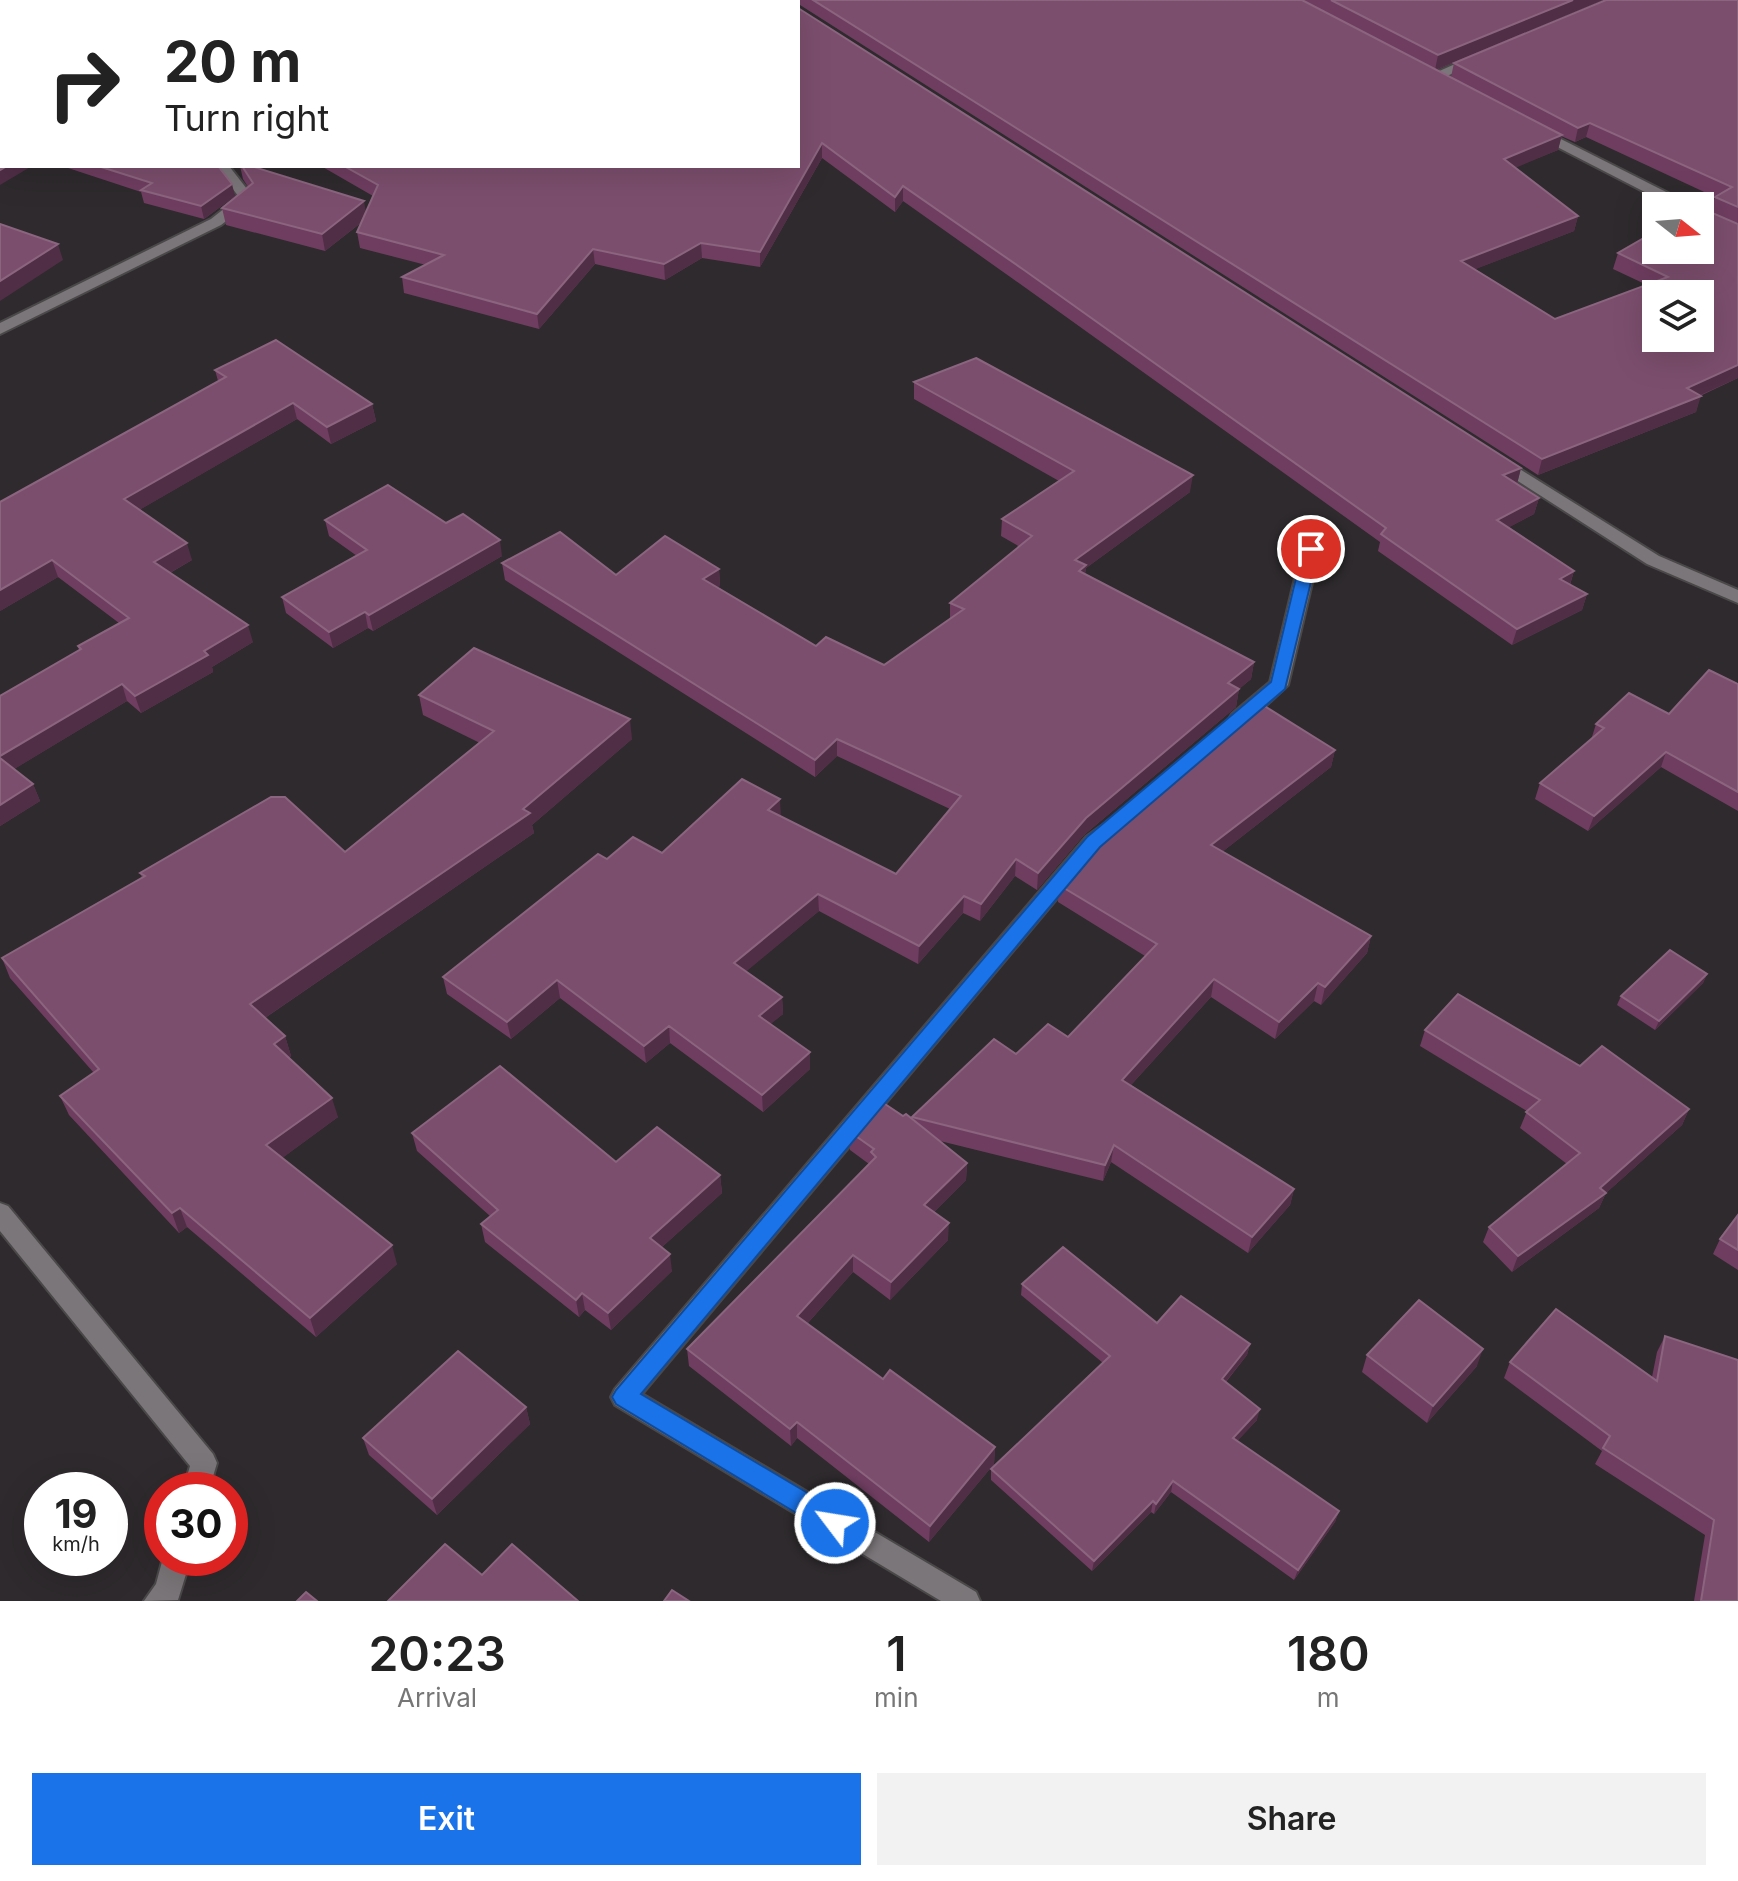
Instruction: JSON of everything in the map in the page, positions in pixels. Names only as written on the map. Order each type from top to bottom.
[{"type":"street","points":[[1433,77],[1491,53]]},
{"type":"street","points":[[1419,70],[1447,84]]},
{"type":"street","points":[[1530,127],[1656,192]]},
{"type":"street","points":[[0,329],[216,222],[247,198],[224,168]]},
{"type":"street","points":[[1479,448],[1653,560],[1738,597]]},
{"type":"street","points":[[1221,734],[1279,685],[1311,549]]},
{"type":"street","points":[[966,1601],[624,1397],[1093,842],[1140,803]]},
{"type":"street","points":[[0,1213],[204,1463],[201,1472]]},
{"type":"street","points":[[158,1601],[168,1591],[172,1576]]},
{"type":"building","points":[[813,0],[1302,0],[1562,135],[1504,159],[1578,216],[1461,261],[1555,319],[1642,287],[1642,352],[1714,352],[1714,280],[1660,280],[1668,277],[1618,253],[1642,239],[1642,264],[1714,264],[1714,214],[1738,224],[1738,365],[1687,388],[1701,396],[1542,459]]},
{"type":"building","points":[[1331,0],[1573,0],[1438,55]]},
{"type":"building","points":[[1606,0],[1738,0],[1738,207],[1715,197],[1732,187],[1590,123],[1578,128],[1454,63]]},
{"type":"building","points":[[800,9],[1521,468],[1503,475],[1539,498],[1497,520],[1574,571],[1560,579],[1587,594],[1517,629],[1381,534],[1386,528],[1024,270],[903,186],[895,197],[822,143],[760,252],[701,243],[664,264],[593,249],[537,314],[402,277],[444,255],[357,232],[378,185],[348,168],[800,168]]},
{"type":"building","points":[[104,168],[220,168],[232,184],[201,206],[141,190],[152,183]]},
{"type":"building","points":[[243,168],[257,168],[364,201],[322,234],[222,208],[253,183]]},
{"type":"building","points":[[0,224],[58,244],[0,281]]},
{"type":"building","points":[[276,340],[372,404],[327,427],[293,403],[124,499],[187,543],[154,562],[248,625],[204,651],[208,655],[135,696],[122,684],[0,756],[0,696],[81,649],[78,646],[129,618],[52,560],[0,590],[0,502],[226,377],[215,370]]},
{"type":"building","points":[[976,358],[1193,475],[1075,560],[1086,565],[1079,571],[1254,662],[1228,683],[1239,689],[1086,818],[1038,873],[1016,859],[981,904],[964,896],[919,946],[818,894],[734,963],[782,997],[759,1016],[810,1052],[762,1095],[669,1026],[644,1046],[557,980],[507,1022],[443,977],[598,854],[607,859],[633,837],[662,853],[742,779],[780,799],[768,810],[896,874],[961,796],[837,739],[815,760],[502,563],[560,532],[616,575],[665,536],[719,569],[703,579],[816,646],[826,637],[884,665],[964,609],[950,603],[1032,536],[1002,519],[1074,471],[914,382]]},
{"type":"building","points":[[388,485],[446,523],[463,514],[500,540],[369,615],[365,612],[329,632],[282,597],[367,550],[325,520]]},
{"type":"building","points":[[474,648],[630,719],[523,809],[530,813],[250,1004],[285,1036],[274,1044],[332,1098],[266,1145],[392,1245],[310,1318],[180,1208],[172,1213],[60,1096],[99,1069],[2,958],[145,876],[140,873],[271,797],[285,797],[345,852],[494,731],[419,695]]},
{"type":"building","points":[[1709,670],[1738,684],[1738,792],[1666,752],[1594,816],[1540,783],[1604,728],[1596,724],[1629,693],[1669,714]]},
{"type":"building","points":[[1258,702],[1335,750],[1211,845],[1371,936],[1325,987],[1318,983],[1279,1022],[1214,979],[1122,1080],[1294,1189],[1252,1237],[1114,1145],[1105,1165],[912,1117],[994,1039],[1016,1054],[1048,1024],[1068,1037],[1157,944],[1059,885],[1104,832]]},
{"type":"building","points":[[0,758],[33,784],[0,805]]},
{"type":"building","points":[[1670,950],[1707,974],[1659,1021],[1621,996]]},
{"type":"building","points":[[1458,994],[1580,1066],[1602,1046],[1689,1109],[1600,1188],[1606,1193],[1518,1256],[1489,1227],[1580,1153],[1526,1112],[1540,1100],[1425,1030]]},
{"type":"building","points":[[500,1066],[616,1162],[657,1127],[720,1175],[650,1238],[670,1254],[608,1313],[582,1293],[576,1300],[481,1224],[498,1210],[412,1133]]},
{"type":"building","points":[[882,1102],[903,1116],[906,1114],[967,1163],[924,1205],[949,1223],[891,1282],[853,1255],[797,1316],[883,1379],[890,1370],[995,1447],[930,1526],[797,1422],[790,1429],[687,1349],[876,1157],[871,1152],[874,1149],[850,1132]]},
{"type":"building","points":[[1738,1215],[1738,1250],[1720,1239]]},
{"type":"building","points":[[1063,1247],[1157,1323],[1181,1296],[1250,1344],[1222,1379],[1260,1409],[1233,1438],[1339,1511],[1298,1570],[1173,1481],[1156,1504],[1153,1501],[1094,1561],[991,1469],[1110,1356],[1022,1284]]},
{"type":"building","points":[[1419,1300],[1483,1349],[1433,1406],[1367,1355]]},
{"type":"building","points":[[1556,1309],[1657,1381],[1665,1336],[1738,1360],[1738,1601],[1701,1601],[1714,1520],[1603,1448],[1610,1436],[1510,1362]]},
{"type":"building","points":[[458,1351],[526,1407],[432,1499],[363,1438]]},
{"type":"building","points":[[445,1544],[482,1575],[512,1544],[578,1601],[388,1601]]},
{"type":"building","points":[[672,1590],[689,1601],[664,1601]]},
{"type":"building","points":[[306,1592],[317,1601],[297,1601]]},
{"type":"route","points":[[835,1523],[624,1397],[1093,842],[1279,685],[1311,549]]}]
